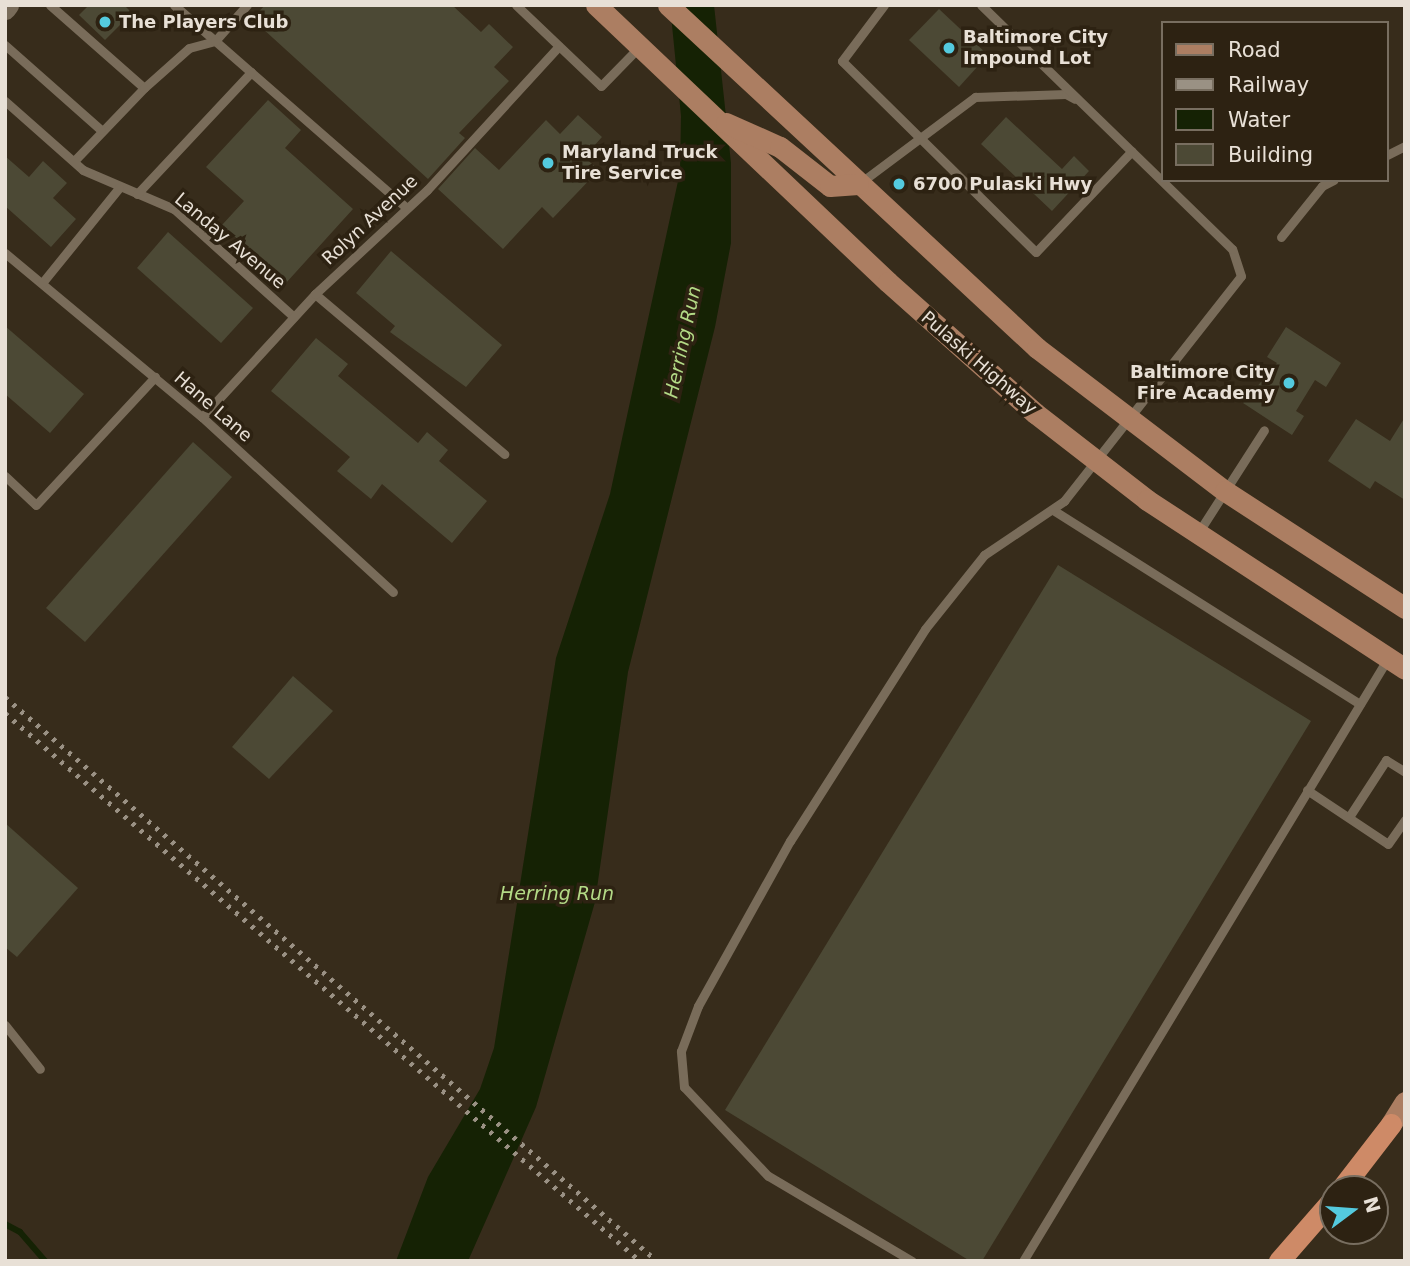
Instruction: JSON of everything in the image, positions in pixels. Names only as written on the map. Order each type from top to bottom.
[{"type":"highway","points":[[1352,1175],[1391,1125]]},
{"type":"highway","points":[[1279,1261],[1319,1215]]},
{"type":"main road","name":"Pulaski Highway","points":[[596,5],[951,340],[1093,460],[1396,664]]},
{"type":"main road","points":[[668,5],[1037,348],[1225,491],[1405,608]]},
{"type":"main road","points":[[717,120],[755,133],[830,186],[858,184]]},
{"type":"main road","points":[[1391,1125],[1405,1102]]},
{"type":"lane","points":[[50,5],[144,88]]},
{"type":"lane","points":[[174,5],[407,208]]},
{"type":"lane","points":[[74,161],[144,88],[189,48],[215,41],[247,5]]},
{"type":"lane","points":[[516,5],[601,86],[639,47]]},
{"type":"lane","points":[[884,5],[842,61],[1036,252],[1132,151]]},
{"type":"lane","points":[[981,5],[1162,180]]},
{"type":"lane","points":[[5,45],[101,130]]},
{"type":"lane","name":"Rolyn Avenue","points":[[202,417],[315,294],[407,208],[559,46]]},
{"type":"lane","points":[[137,194],[251,72]]},
{"type":"lane","points":[[858,184],[975,97],[1066,94],[1083,103]]},
{"type":"lane","name":"Landay Avenue","points":[[5,101],[74,161],[119,188],[174,209],[293,317]]},
{"type":"lane","points":[[1389,154],[1405,146]]},
{"type":"lane","points":[[912,1261],[768,1176],[684,1087],[681,1051],[698,1006],[790,841],[925,629],[984,555],[1053,510],[1241,275],[1232,249],[1164,182]]},
{"type":"lane","points":[[1281,237],[1322,186],[1330,182]]},
{"type":"lane","points":[[42,283],[119,188]]},
{"type":"lane","name":"Hane Lane","points":[[5,253],[202,417],[393,592]]},
{"type":"lane","points":[[315,294],[504,453]]},
{"type":"lane","points":[[5,476],[36,505],[155,377]]},
{"type":"lane","points":[[1198,533],[1264,430]]},
{"type":"lane","points":[[1053,510],[1360,704]]},
{"type":"lane","points":[[1023,1261],[1360,704],[1396,664]]},
{"type":"lane","points":[[1349,817],[1386,760],[1405,772]]},
{"type":"lane","points":[[1307,790],[1388,844],[1405,820]]},
{"type":"lane","points":[[5,1025],[40,1069]]},
{"type":"water","name":"Herring Run","points":[[670,5],[714,5],[731,163],[731,243],[715,327],[628,672],[595,902],[536,1107],[468,1261],[396,1261],[428,1177],[480,1089],[494,1048],[556,658],[610,494],[680,172],[681,116]]},
{"type":"building","name":"The Players Club","points":[[89,5],[124,5],[132,13],[105,40],[79,15]]},
{"type":"building","points":[[265,5],[452,5],[481,32],[489,24],[513,47],[494,67],[509,81],[459,133],[465,138],[428,179],[252,19]]},
{"type":"building","name":"Baltimore City Impound Lot","points":[[939,9],[988,55],[959,87],[909,40]]},
{"type":"building","points":[[268,100],[301,130],[285,148],[353,209],[286,283],[222,225],[244,201],[206,167]]},
{"type":"building","points":[[578,115],[602,137],[584,157],[599,170],[553,218],[542,207],[503,249],[438,189],[475,148],[499,170],[546,120],[560,134]]},
{"type":"building","points":[[1006,117],[1062,169],[1074,156],[1089,171],[1052,211],[981,144]]},
{"type":"building","points":[[5,156],[29,177],[43,161],[67,183],[53,198],[76,219],[51,247],[5,206]]},
{"type":"building","points":[[168,232],[253,308],[221,343],[137,268]]},
{"type":"building","points":[[391,251],[502,345],[466,387],[390,332],[395,326],[356,293]]},
{"type":"building","points":[[5,326],[84,394],[50,433],[5,394]]},
{"type":"building","name":"Baltimore City Fire Academy","points":[[1286,327],[1341,363],[1326,387],[1315,380],[1296,411],[1304,416],[1292,435],[1243,403],[1277,363],[1267,357]]},
{"type":"building","points":[[316,338],[348,364],[338,376],[418,443],[427,432],[448,450],[439,461],[487,501],[452,543],[382,484],[371,499],[337,471],[350,457],[271,391]]},
{"type":"building","points":[[1405,417],[1405,500],[1375,481],[1370,489],[1328,461],[1356,419],[1390,441]]},
{"type":"building","points":[[193,442],[232,477],[85,642],[46,608]]},
{"type":"building","points":[[1058,565],[1311,721],[982,1261],[970,1261],[725,1110]]},
{"type":"building","points":[[293,676],[333,711],[269,779],[232,747]]},
{"type":"building","points":[[5,823],[78,888],[17,957],[5,947]]},
{"type":"waterway","points":[[5,1224],[20,1232],[45,1261]]},
{"type":"railway","points":[[5,697],[657,1261]]},
{"type":"railway","points":[[5,713],[640,1261]]},
{"type":"place","name":"The Players Club","points":[[105,22]]},
{"type":"place","name":"Baltimore City Impound Lot","points":[[949,48]]},
{"type":"place","name":"Maryland Truck Tire Service","points":[[548,163]]},
{"type":"place","name":"6700 Pulaski Hwy","points":[[899,184]]},
{"type":"place","name":"Baltimore City Fire Academy","points":[[1289,383]]}]
